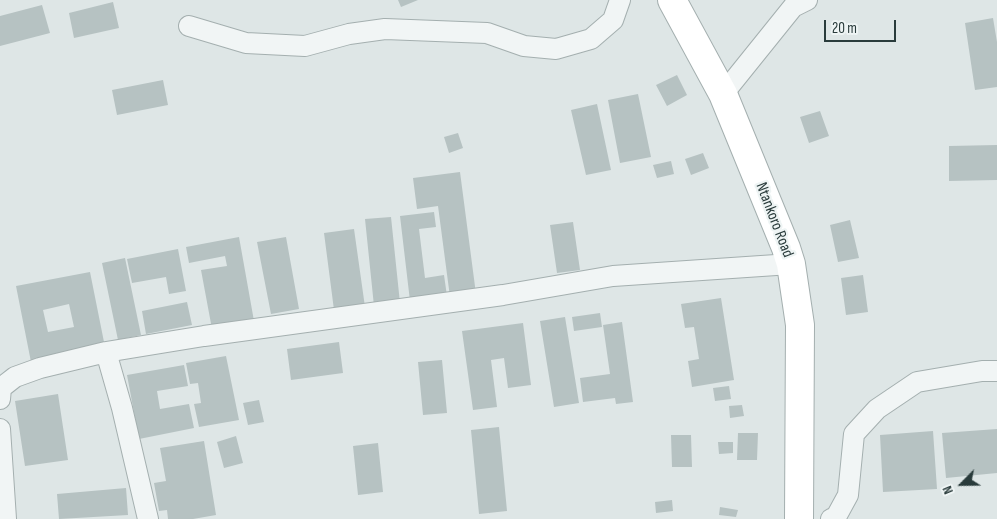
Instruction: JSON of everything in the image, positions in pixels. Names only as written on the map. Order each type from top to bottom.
[{"type":"main road","name":"Ntankoro Road","points":[[672,0],[723,94],[783,239],[791,264],[800,325],[799,519]]},
{"type":"street","points":[[189,26],[246,43],[305,46],[349,34],[385,29],[487,33],[524,46],[556,49],[591,39],[613,20],[620,0]]},
{"type":"street","points":[[723,94],[798,2]]},
{"type":"street","points":[[0,399],[1,388],[15,377],[40,368],[106,352],[204,336],[503,295],[613,276],[791,264]]},
{"type":"street","points":[[106,352],[122,408],[148,519]]},
{"type":"street","points":[[831,519],[836,517],[848,495],[854,434],[877,409],[917,382],[982,372],[997,372]]},
{"type":"street","points":[[0,428],[6,519]]},
{"type":"building","points":[[398,0],[418,0],[401,7]]},
{"type":"building","points":[[113,2],[119,28],[74,38],[69,13]]},
{"type":"building","points":[[42,5],[50,33],[0,46],[0,16]]},
{"type":"building","points":[[993,18],[997,42],[997,87],[975,90],[965,23]]},
{"type":"building","points":[[677,75],[687,95],[667,106],[656,85]]},
{"type":"building","points":[[163,80],[168,105],[117,115],[112,90]]},
{"type":"building","points":[[638,94],[651,157],[620,163],[608,100]]},
{"type":"building","points":[[597,104],[611,170],[586,175],[571,110]]},
{"type":"building","points":[[820,111],[829,136],[809,143],[800,117]]},
{"type":"building","points":[[458,133],[463,148],[449,153],[444,137]]},
{"type":"building","points":[[997,145],[997,180],[949,181],[949,146]]},
{"type":"building","points":[[703,153],[709,168],[691,175],[685,159]]},
{"type":"building","points":[[671,161],[674,174],[657,178],[653,165]]},
{"type":"building","points":[[460,172],[476,294],[450,297],[438,206],[417,209],[413,178]]},
{"type":"building","points":[[434,212],[436,227],[419,229],[425,278],[444,275],[447,296],[410,301],[400,216]]},
{"type":"building","points":[[391,217],[400,303],[374,306],[365,219]]},
{"type":"building","points":[[850,220],[859,258],[838,262],[830,225]]},
{"type":"building","points":[[573,222],[580,270],[557,273],[550,225]]},
{"type":"building","points":[[354,229],[365,307],[334,310],[324,233]]},
{"type":"building","points":[[239,237],[254,321],[212,329],[201,270],[227,266],[225,256],[189,263],[186,247]]},
{"type":"building","points":[[286,237],[299,309],[271,314],[257,242]]},
{"type":"building","points":[[178,249],[186,291],[169,294],[166,277],[132,283],[127,259]]},
{"type":"building","points":[[125,258],[141,335],[118,340],[102,263]]},
{"type":"building","points":[[90,272],[105,347],[31,362],[16,286]],"holes":[[[69,304],[74,327],[48,332],[43,310]]]},
{"type":"building","points":[[863,275],[868,312],[846,315],[841,278]]},
{"type":"building","points":[[721,298],[734,380],[692,387],[688,361],[699,359],[694,327],[685,328],[681,304]]},
{"type":"building","points":[[187,302],[192,325],[146,334],[142,311]]},
{"type":"building","points":[[600,313],[602,327],[574,331],[572,317]]},
{"type":"building","points":[[565,317],[579,403],[554,407],[540,321]]},
{"type":"building","points":[[622,322],[633,402],[616,404],[615,398],[583,402],[580,378],[610,374],[603,325]]},
{"type":"building","points":[[523,323],[531,385],[508,388],[504,358],[491,360],[497,407],[473,410],[462,331]]},
{"type":"building","points":[[339,342],[343,373],[291,380],[287,349]]},
{"type":"building","points":[[226,356],[239,420],[199,427],[194,404],[201,403],[198,383],[190,384],[186,363]]},
{"type":"building","points":[[442,360],[447,413],[423,415],[418,362]]},
{"type":"building","points":[[184,365],[188,386],[157,391],[160,409],[189,404],[194,428],[139,439],[127,375]]},
{"type":"building","points":[[729,386],[731,399],[715,401],[713,388]]},
{"type":"building","points":[[58,394],[68,460],[25,466],[15,401]]},
{"type":"building","points":[[259,400],[264,422],[248,425],[243,403]]},
{"type":"building","points":[[742,405],[744,416],[730,418],[729,406]]},
{"type":"building","points":[[499,427],[507,511],[479,514],[471,430]]},
{"type":"building","points":[[997,429],[997,473],[946,478],[942,433]]},
{"type":"building","points":[[933,431],[937,489],[883,492],[880,435]]},
{"type":"building","points":[[738,433],[758,433],[757,460],[737,460]]},
{"type":"building","points":[[671,435],[691,435],[692,467],[672,467]]},
{"type":"building","points":[[236,436],[243,463],[224,468],[217,442]]},
{"type":"building","points":[[204,441],[216,515],[193,519],[168,519],[167,510],[159,511],[154,483],[166,481],[160,448]]},
{"type":"building","points":[[718,442],[733,442],[733,453],[719,454]]},
{"type":"building","points":[[378,443],[383,492],[358,495],[353,446]]},
{"type":"building","points":[[126,488],[128,515],[59,519],[57,494]]},
{"type":"building","points":[[672,500],[673,511],[656,513],[655,502]]},
{"type":"building","points":[[720,507],[738,510],[736,517],[719,515]]}]
